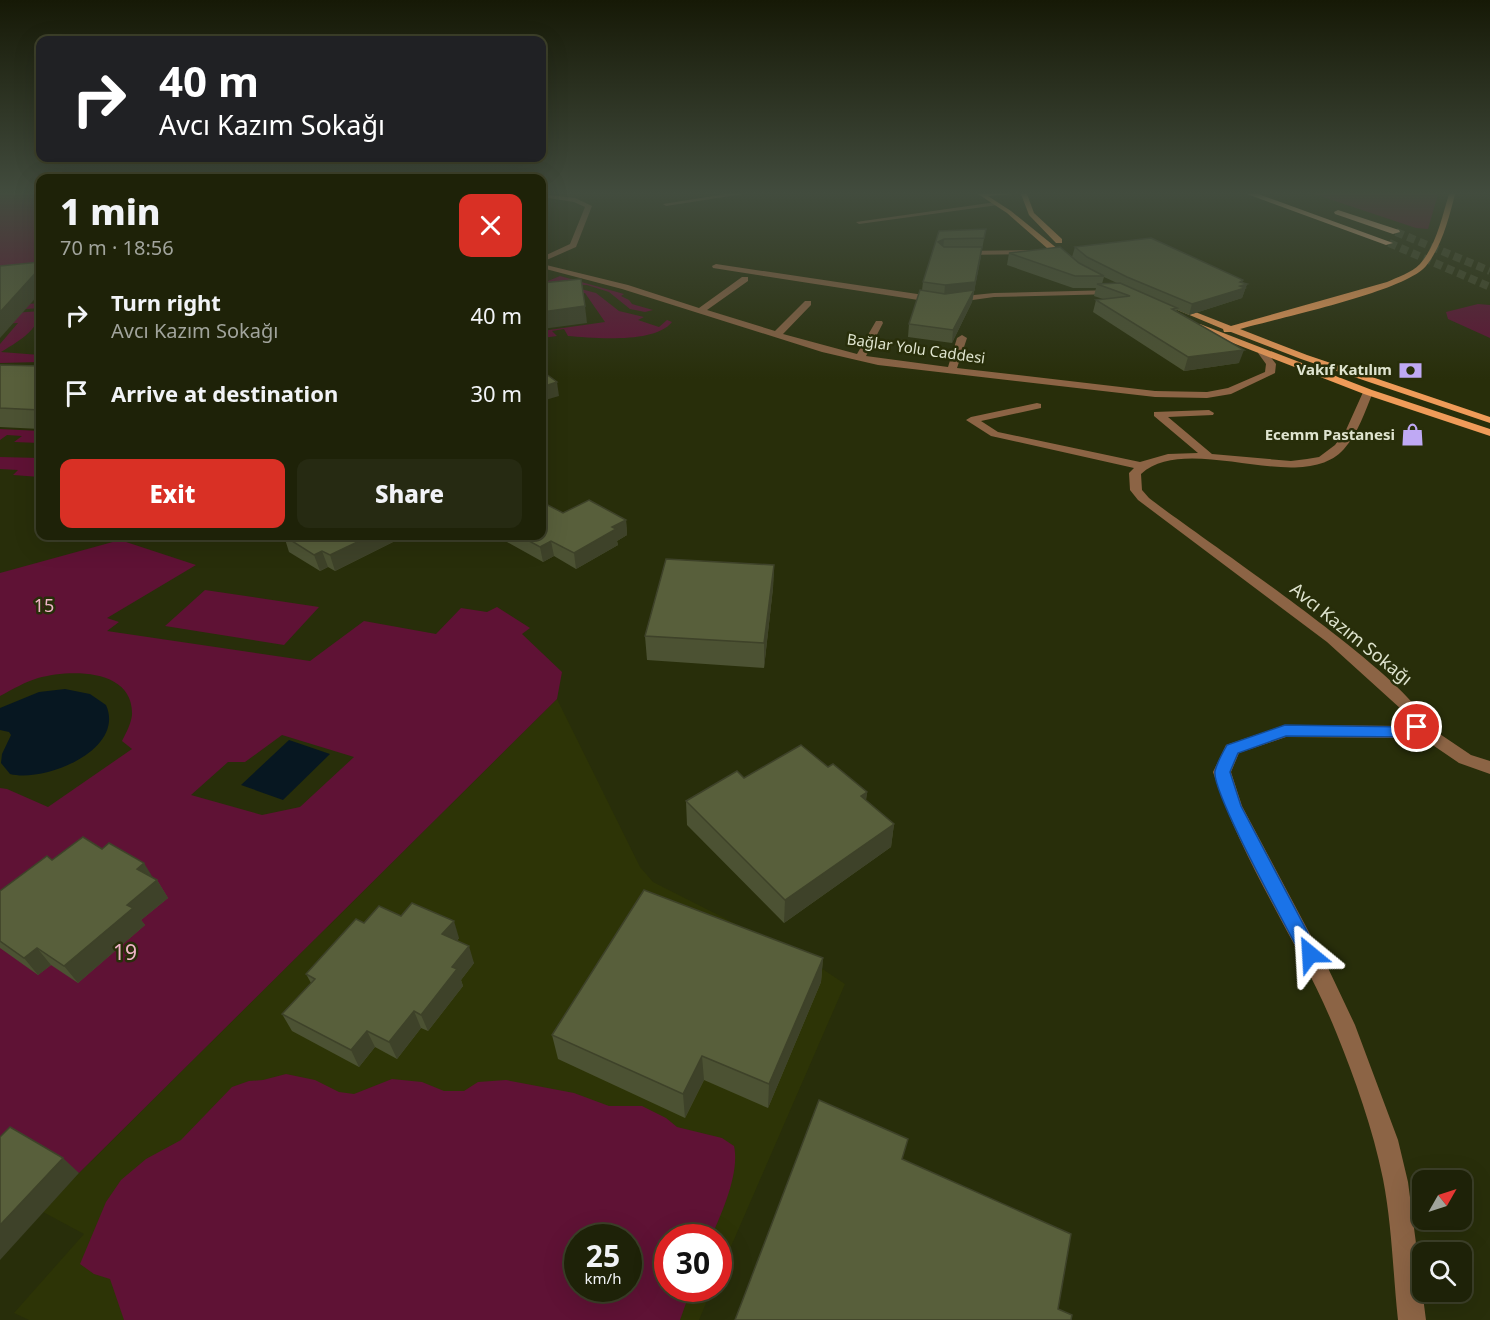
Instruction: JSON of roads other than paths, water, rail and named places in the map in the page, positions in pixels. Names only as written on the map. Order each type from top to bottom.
[{"type":"main road","points":[[1061,256],[1074,265]]},
{"type":"main road","points":[[1215,334],[1371,290],[1421,268],[1428,256]]},
{"type":"main road","points":[[1100,281],[1120,291]]},
{"type":"main road","points":[[1490,420],[1162,306],[1215,334],[1263,353],[1368,392],[1490,433]]},
{"type":"street","points":[[716,266],[944,301],[994,295],[1120,291]]},
{"type":"street","name":"Bağlar Yolu Caddesi","points":[[546,267],[625,286],[777,335],[860,358],[952,370],[1155,394],[1207,395],[1231,391],[1270,373],[1271,364],[1263,353]]},
{"type":"street","points":[[700,311],[745,279]]},
{"type":"street","points":[[777,335],[808,303]]},
{"type":"street","points":[[860,358],[879,323]]},
{"type":"street","points":[[952,370],[962,338]]},
{"type":"street","points":[[1037,406],[970,420],[995,434],[1141,466],[1151,459],[1179,455],[1291,464],[1324,459],[1342,446],[1368,392]]},
{"type":"street","points":[[1209,413],[1158,414],[1210,458]]},
{"type":"street","name":"Avcı Kazım Sokağı","points":[[1141,466],[1134,476],[1136,491],[1156,509],[1332,639],[1407,705],[1416,718],[1417,727]]},
{"type":"street","points":[[1412,1320],[1396,1182],[1386,1140],[1368,1087],[1321,975],[1233,806],[1222,772],[1232,749],[1285,731],[1411,732],[1417,727],[1465,759],[1490,768]]},
{"type":"water","points":[[65,689],[90,694],[106,705],[109,721],[104,736],[93,749],[78,760],[61,768],[25,775],[10,774],[1,763],[2,754],[11,735],[9,732],[0,730],[0,708],[39,692]]},
{"type":"water","points":[[289,740],[330,754],[283,800],[241,785]]},
{"type":"tunnel","points":[[1418,256],[1490,287]]},
{"type":"tunnel","points":[[1453,256],[1490,271]]},
{"type":"place","name":"Vakıf Katılım","points":[[1410,370]]},
{"type":"place","name":"Ecemm Pastanesi","points":[[1413,435]]},
{"type":"park label","name":"15","points":[[44,606]]},
{"type":"park label","name":"19","points":[[125,953]]}]
